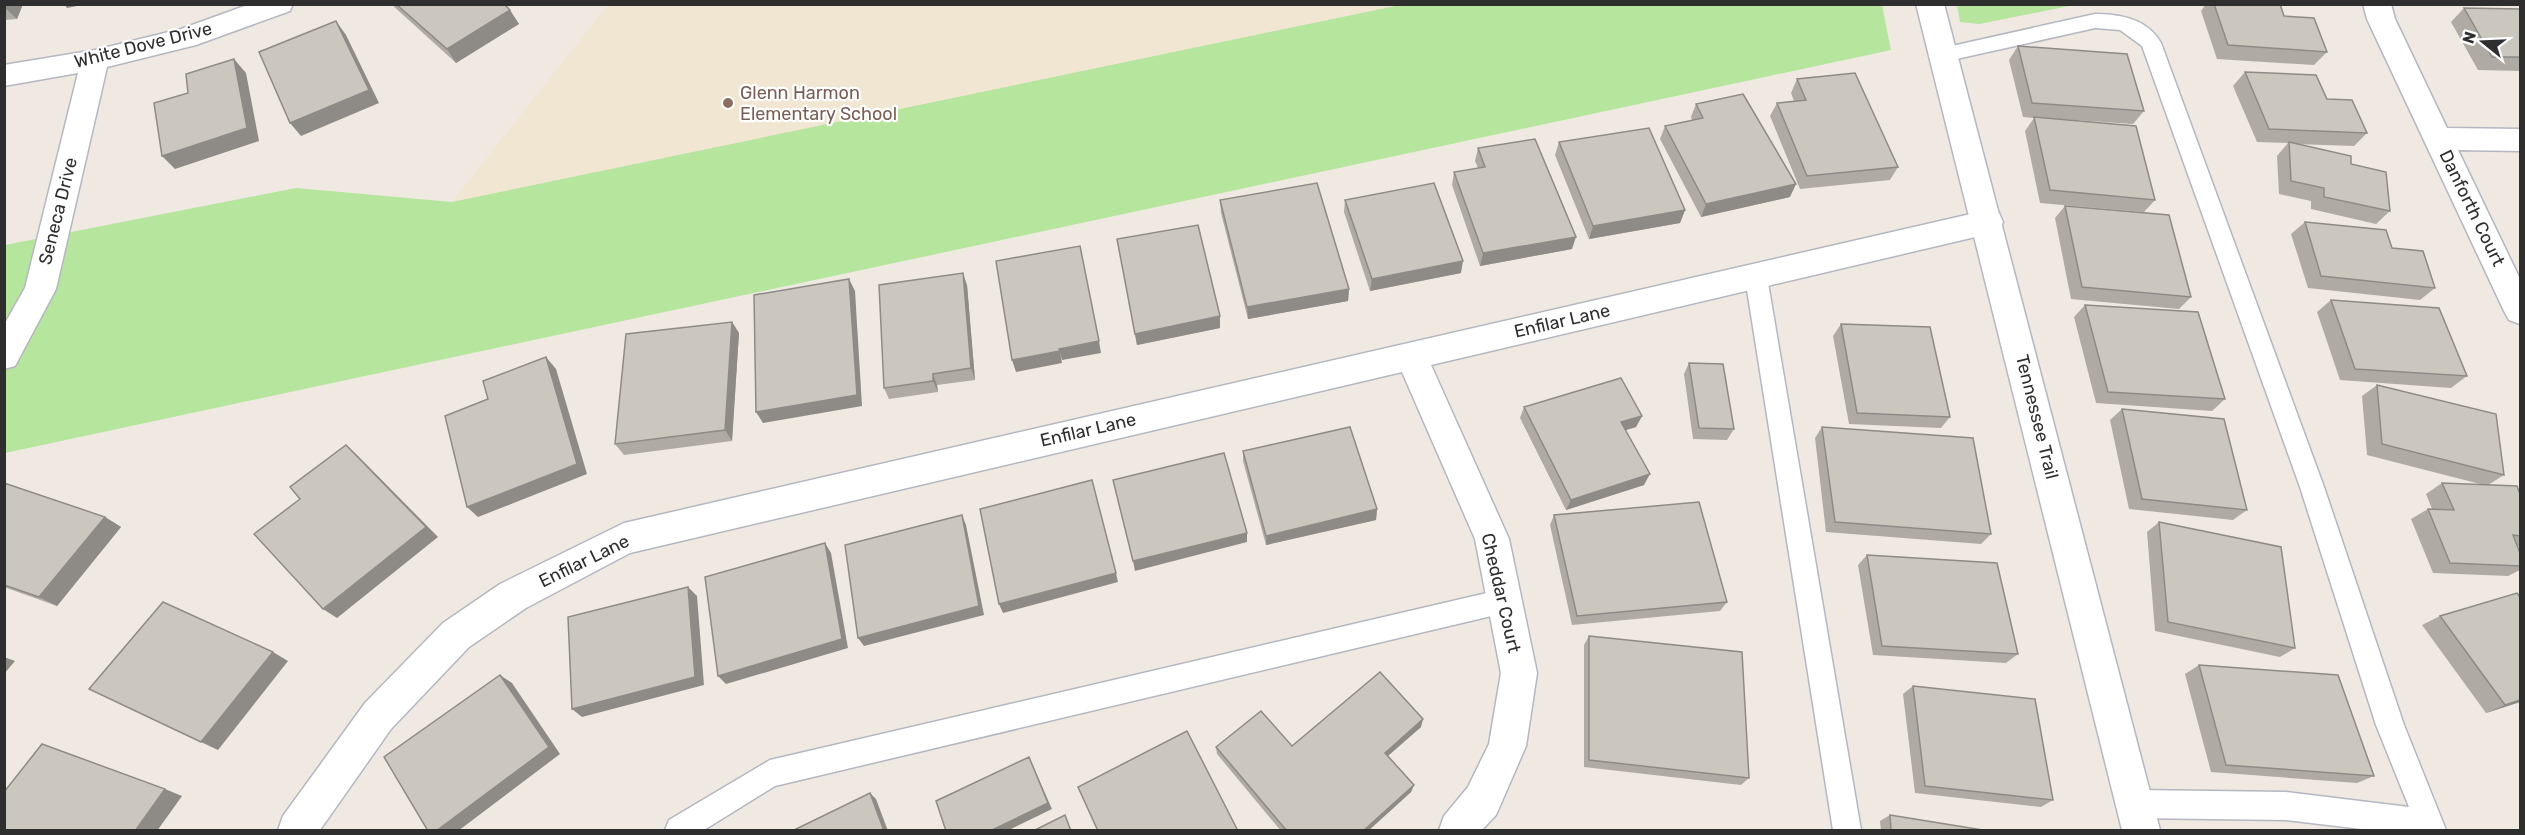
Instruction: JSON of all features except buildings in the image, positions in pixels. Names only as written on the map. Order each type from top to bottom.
[{"type":"street","name":"White Dove Drive","points":[[4,76],[95,60],[186,38],[280,4]]},
{"type":"street","name":"Tennessee Trail","points":[[1930,4],[1988,222],[2138,817]]},
{"type":"street","name":"Danforth Court","points":[[2377,4],[2381,19],[2520,311]]},
{"type":"street","name":"Seneca Drive","points":[[4,356],[40,289],[95,60]]},
{"type":"street","points":[[2438,139],[2520,140]]},
{"type":"street","name":"Enfilar Lane","points":[[297,831],[378,716],[456,635],[513,596],[624,539],[1988,222]]},
{"type":"street","name":"Cheddar Court","points":[[1411,356],[1492,539],[1519,674],[1507,746],[1482,801],[1458,831]]},
{"type":"lane","points":[[1943,55],[2095,21],[2120,21],[2139,30],[2151,43],[2312,487],[2390,725],[2431,827]]},
{"type":"lane","points":[[1756,277],[1847,831]]},
{"type":"lane","points":[[679,831],[770,774],[1504,601]]},
{"type":"lane","points":[[2138,817],[2286,806],[2431,827]]},
{"type":"shaded area","name":"Glenn Harmon Elementary School","points":[[608,5],[1400,5],[452,202]]},
{"type":"green space","points":[[1957,4],[2074,5],[1979,24],[1960,22]]},
{"type":"green space","points":[[1400,5],[1882,5],[1891,50],[5,453],[5,245],[296,188],[452,202]]},
{"type":"place","name":"Glenn Harmon Elementary School","points":[[728,103]]}]
